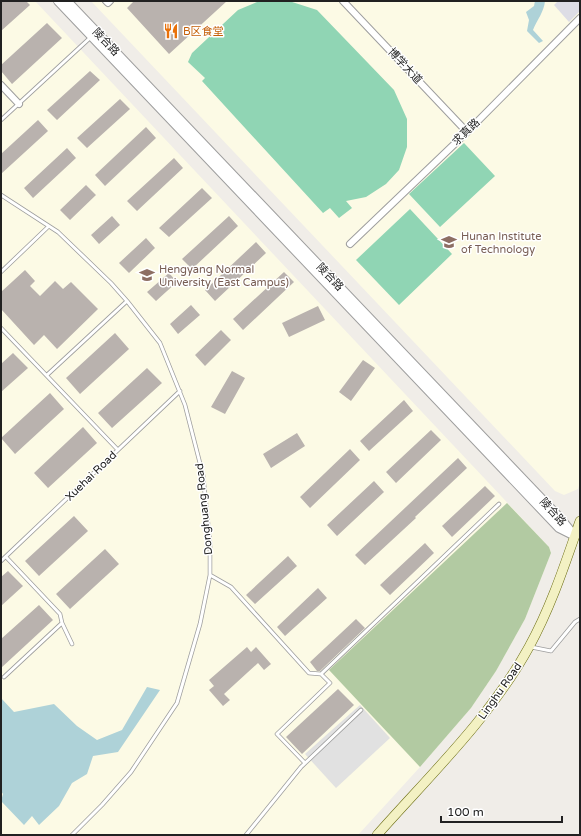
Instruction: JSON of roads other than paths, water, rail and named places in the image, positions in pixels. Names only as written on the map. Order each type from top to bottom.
[{"type":"main road","name":"Linghu Road","points":[[376,835],[480,720],[517,667],[549,608],[580,521]]},
{"type":"street","name":"陵合路","points":[[58,1],[94,34]]},
{"type":"street","name":"陵合路","points":[[67,1],[94,34],[559,528],[575,536]]},
{"type":"street","name":"博学大道","points":[[344,1],[467,132]]},
{"type":"street","name":"求真路","points":[[350,244],[467,132],[579,20]]},
{"type":"street","points":[[1,85],[19,104]]},
{"type":"lane","points":[[1,120],[94,34]]},
{"type":"lane","name":"Donghuang Road","points":[[1,196],[58,232],[111,282],[160,343],[185,405],[202,475],[210,543],[210,575],[200,624],[177,703],[131,772],[102,805],[72,835]]},
{"type":"lane","points":[[1,272],[49,226]]},
{"type":"lane","points":[[47,375],[127,301]]},
{"type":"lane","points":[[1,328],[118,450]]},
{"type":"lane","name":"Xuehai Road","points":[[1,561],[180,391]]},
{"type":"lane","points":[[321,674],[499,504]]},
{"type":"lane","points":[[6,556],[60,614],[62,623],[72,644]]},
{"type":"lane","points":[[210,575],[231,587],[309,673],[321,674],[330,683],[277,734],[305,763]]},
{"type":"lane","points":[[529,647],[551,651],[575,622],[580,619]]},
{"type":"lane","points":[[4,676],[62,623]]},
{"type":"lane","points":[[246,835],[305,763],[362,710]]},
{"type":"water","points":[[535,1],[545,1],[542,12],[533,30],[543,41],[539,43],[527,31],[529,20],[526,12],[534,6]]},
{"type":"water","points":[[147,687],[160,690],[118,752],[93,756],[87,774],[72,783],[59,806],[39,825],[32,816],[24,825],[1,801],[3,794],[1,791],[1,698],[14,712],[54,704],[77,726],[97,740],[122,730]]},
{"type":"place","name":"B区食堂","points":[[171,31]]},
{"type":"place","name":"Hunan Institute of Technology","points":[[449,242]]},
{"type":"place","name":"Hengyang Normal University (East Campus)","points":[[147,275]]}]
